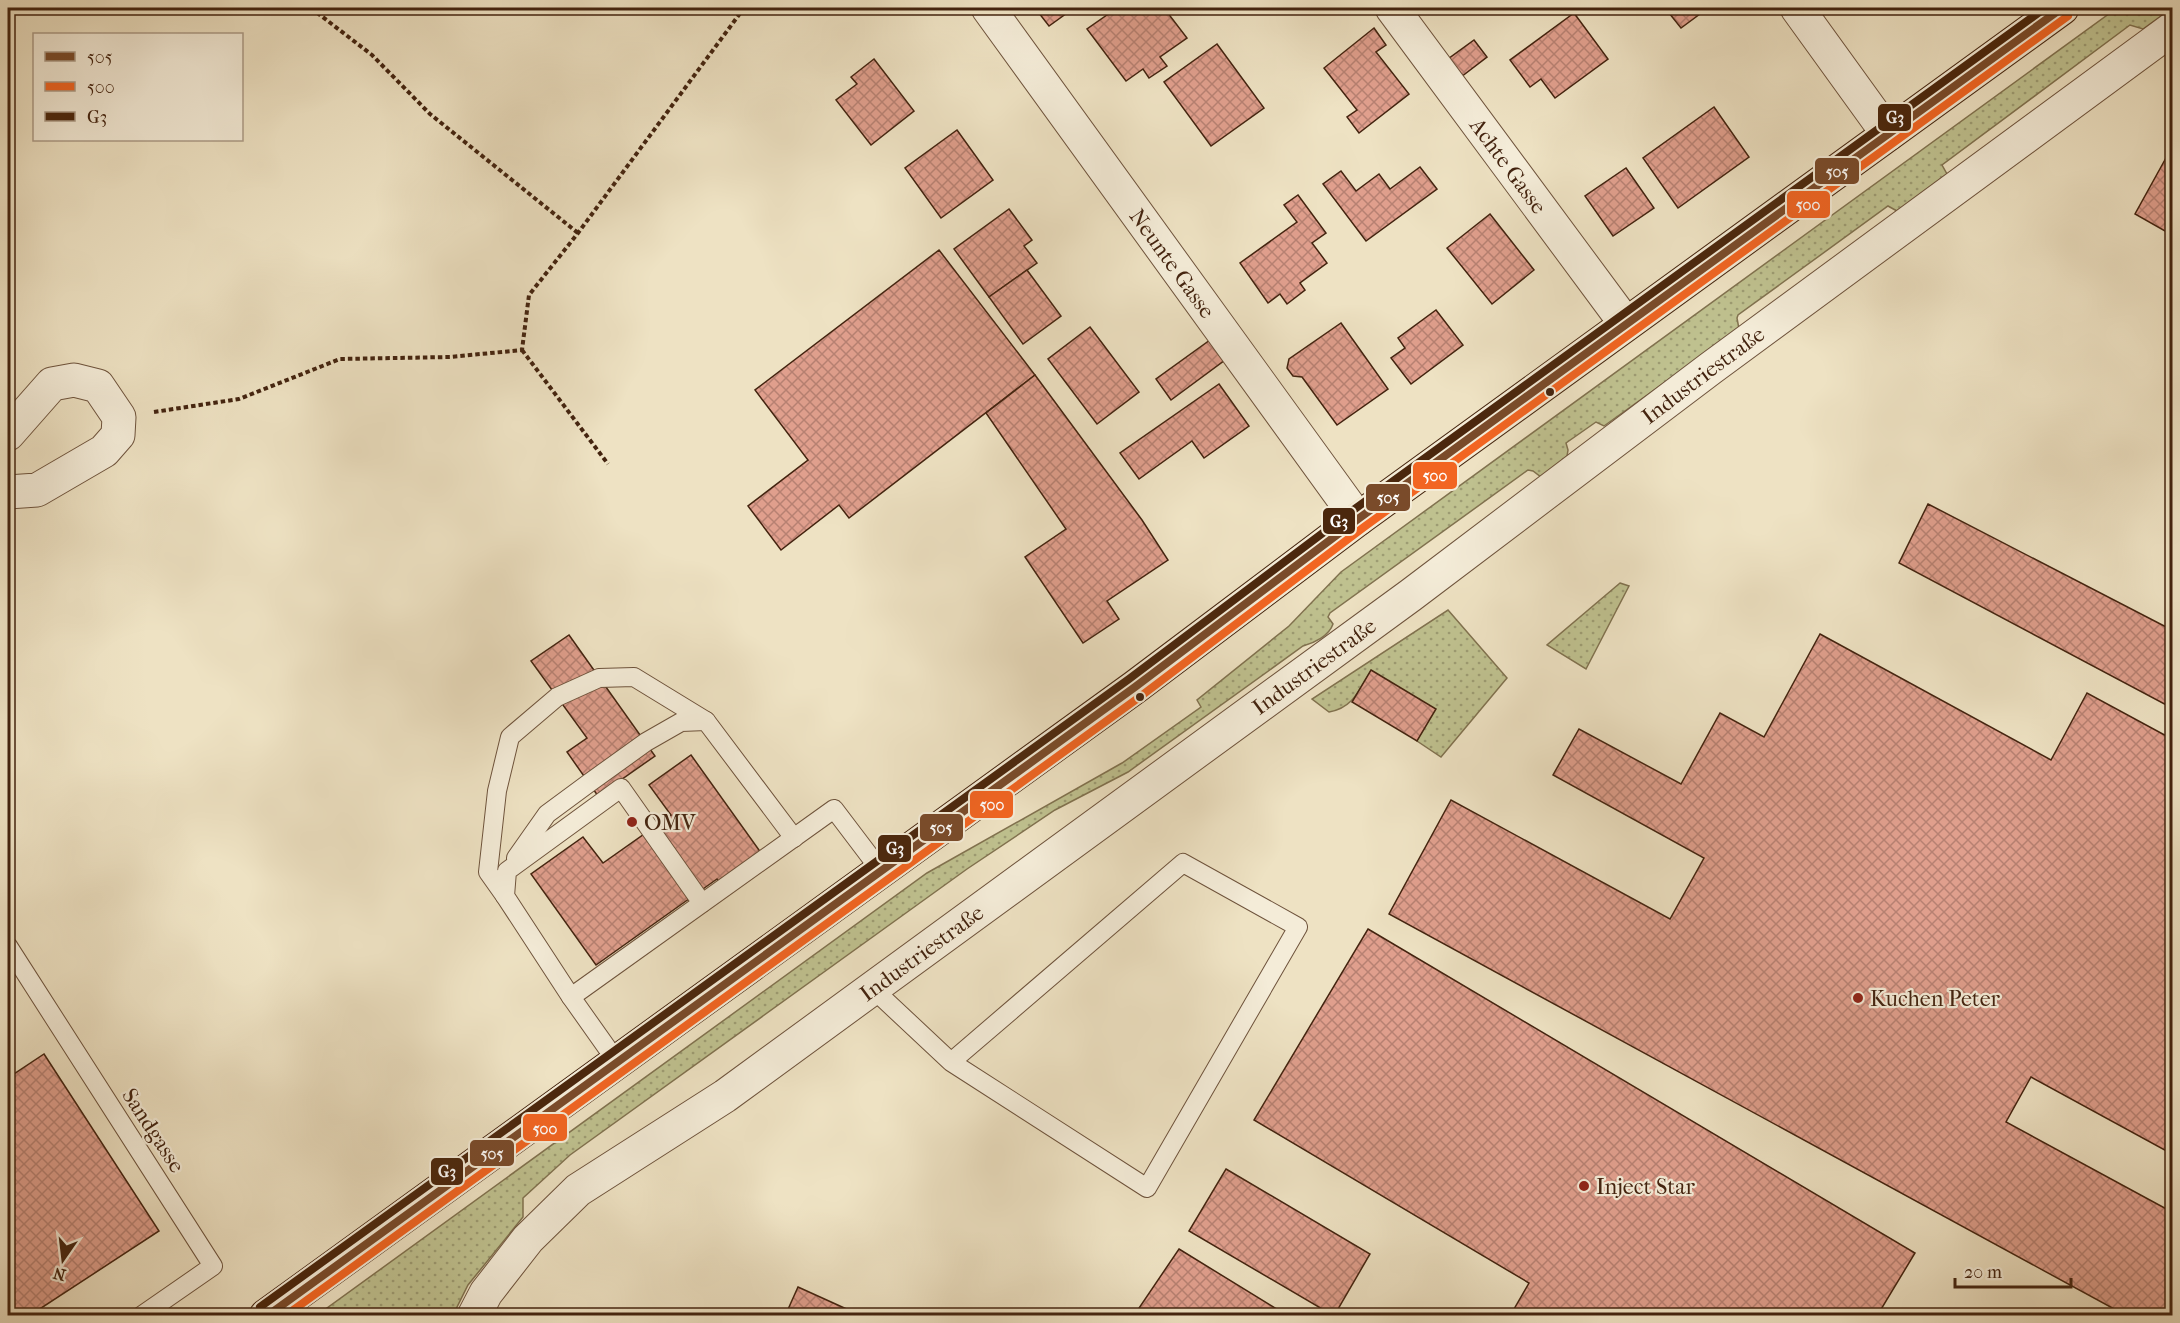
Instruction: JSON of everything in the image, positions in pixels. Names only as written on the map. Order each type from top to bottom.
[{"type":"main road","points":[[266,1316],[1135,687],[1358,519],[2062,8]]},
{"type":"street","name":"Neunte Gasse","points":[[988,8],[1358,519]]},
{"type":"street","name":"Achte Gasse","points":[[1392,8],[1626,324]]},
{"type":"street","points":[[1797,8],[1888,134]]},
{"type":"street","name":"Industriestraße","points":[[474,1316],[486,1293],[528,1239],[578,1190],[725,1096],[871,987],[1411,595],[1711,368],[2172,29]]},
{"type":"street","points":[[8,434],[52,384],[74,380],[98,386],[119,417],[117,435],[104,451],[37,490],[8,492]]},
{"type":"lane","points":[[617,1062],[488,872],[497,791],[510,737],[557,697],[599,678],[634,677],[706,721],[794,838]]},
{"type":"lane","points":[[505,896],[507,871],[547,814],[645,742],[681,722],[706,721]]},
{"type":"lane","points":[[507,871],[621,788],[702,903]]},
{"type":"lane","points":[[571,997],[834,809],[881,871]]},
{"type":"lane","points":[[871,987],[951,1062],[1147,1188],[1298,927],[1183,863],[951,1062]]},
{"type":"lane","name":"Sandgasse","points":[[8,946],[213,1266],[141,1316]]},
{"type":"path","points":[[311,8],[372,55],[430,114],[578,233]]},
{"type":"path","points":[[608,464],[522,350],[529,295],[578,233],[744,8]]},
{"type":"path","points":[[119,417],[239,399],[340,359],[450,357],[522,350]]},
{"type":"green space","points":[[2117,8],[2172,8],[2143,29],[2130,25],[1942,165],[1947,174],[1945,178],[1897,211],[1888,206],[1738,315],[1739,329],[1604,426],[1596,422],[1566,443],[1567,456],[1541,477],[1528,470],[1330,613],[1328,617],[1333,624],[1321,638],[1303,646],[1128,772],[1055,810],[967,869],[570,1155],[523,1198],[523,1217],[468,1285],[453,1315],[316,1316],[927,873],[1122,763],[1201,707],[1197,700],[1289,626],[1341,572]]},
{"type":"green space","points":[[1620,583],[1629,586],[1586,669],[1547,645]]},
{"type":"green space","points":[[1448,610],[1507,678],[1441,757],[1417,741],[1371,671],[1359,691],[1344,707],[1329,712],[1312,699]]},
{"type":"building","points":[[1035,8],[1074,8],[1049,26]]},
{"type":"building","points":[[1117,8],[1164,8],[1187,38],[1160,57],[1167,66],[1149,78],[1143,69],[1126,81],[1087,29]]},
{"type":"building","points":[[1665,8],[1708,8],[1681,28]]},
{"type":"building","points":[[1574,13],[1608,59],[1555,98],[1541,79],[1530,87],[1510,60]]},
{"type":"building","points":[[1374,28],[1386,45],[1376,52],[1409,94],[1359,133],[1347,117],[1357,110],[1324,68]]},
{"type":"building","points":[[1474,40],[1487,57],[1461,77],[1448,59]]},
{"type":"building","points":[[1217,44],[1264,108],[1211,146],[1164,82]]},
{"type":"building","points":[[874,59],[914,111],[871,145],[836,100],[857,84],[851,77]]},
{"type":"building","points":[[1714,107],[1749,157],[1678,208],[1643,158]]},
{"type":"building","points":[[957,130],[993,180],[941,218],[905,168]]},
{"type":"building","points":[[2172,147],[2172,235],[2135,214]]},
{"type":"building","points":[[1420,167],[1437,189],[1366,241],[1323,184],[1341,171],[1356,191],[1379,174],[1390,189]]},
{"type":"building","points":[[1626,168],[1654,208],[1613,236],[1585,196]]},
{"type":"building","points":[[1298,195],[1326,233],[1312,243],[1327,263],[1300,283],[1305,290],[1287,304],[1280,294],[1268,303],[1240,263],[1297,222],[1284,205]]},
{"type":"building","points":[[1009,209],[1032,240],[1024,246],[1037,263],[989,297],[954,249]]},
{"type":"building","points":[[1490,214],[1534,270],[1492,304],[1447,248]]},
{"type":"building","points":[[939,250],[1035,375],[849,518],[839,505],[781,550],[748,506],[808,460],[755,390]]},
{"type":"building","points":[[1027,270],[1061,316],[1023,344],[989,297]]},
{"type":"building","points":[[1436,310],[1463,345],[1411,384],[1391,358],[1405,348],[1398,338]]},
{"type":"building","points":[[1341,323],[1388,389],[1337,425],[1302,377],[1293,376],[1287,368],[1289,359]]},
{"type":"building","points":[[1090,327],[1139,392],[1097,424],[1048,359]]},
{"type":"building","points":[[1210,340],[1225,360],[1171,400],[1156,379]]},
{"type":"building","points":[[1035,375],[1142,520],[1168,560],[1107,601],[1119,619],[1083,643],[1025,557],[1066,529],[986,413]]},
{"type":"building","points":[[1219,384],[1249,426],[1204,458],[1192,441],[1139,479],[1120,453]]},
{"type":"building","points":[[1928,504],[2172,630],[2172,708],[1899,563]]},
{"type":"building","name":"Kuchen Peter","points":[[1820,634],[2051,760],[2087,693],[2172,739],[2172,1154],[2031,1077],[2006,1122],[2172,1212],[2172,1316],[2127,1316],[1389,914],[1451,800],[1670,919],[1704,858],[1553,775],[1579,729],[1681,784],[1720,713],[1764,737]]},
{"type":"building","points":[[569,635],[655,756],[598,796],[567,752],[587,738],[531,661]]},
{"type":"building","points":[[1371,670],[1436,709],[1417,741],[1352,702]]},
{"type":"building","points":[[691,755],[764,857],[722,887],[717,879],[596,965],[531,874],[583,837],[603,863],[671,815],[649,785]]},
{"type":"building","name":"Inject Star","points":[[1368,929],[1915,1253],[1877,1316],[1510,1316],[1529,1283],[1254,1120]]},
{"type":"building","points":[[44,1054],[159,1231],[29,1316],[8,1316],[8,1078]]},
{"type":"building","points":[[1226,1169],[1370,1254],[1334,1316],[1189,1231]]},
{"type":"building","points":[[1179,1249],[1288,1316],[1144,1316],[1137,1311]]},
{"type":"building","points":[[798,1287],[862,1316],[785,1316]]},
{"type":"transit line","name":"G3","points":[[260,1307],[1129,679],[1352,511],[2045,8]]},
{"type":"transit line","name":"505","points":[[267,1316],[1135,687],[1358,519],[2062,8]]},
{"type":"transit line","name":"500","points":[[285,1316],[1141,696],[1364,527],[2068,16]]},
{"type":"place","name":"OMV","points":[[632,822]]},
{"type":"place","name":"Kuchen Peter","points":[[1858,998]]},
{"type":"place","name":"Inject Star","points":[[1584,1186]]}]
